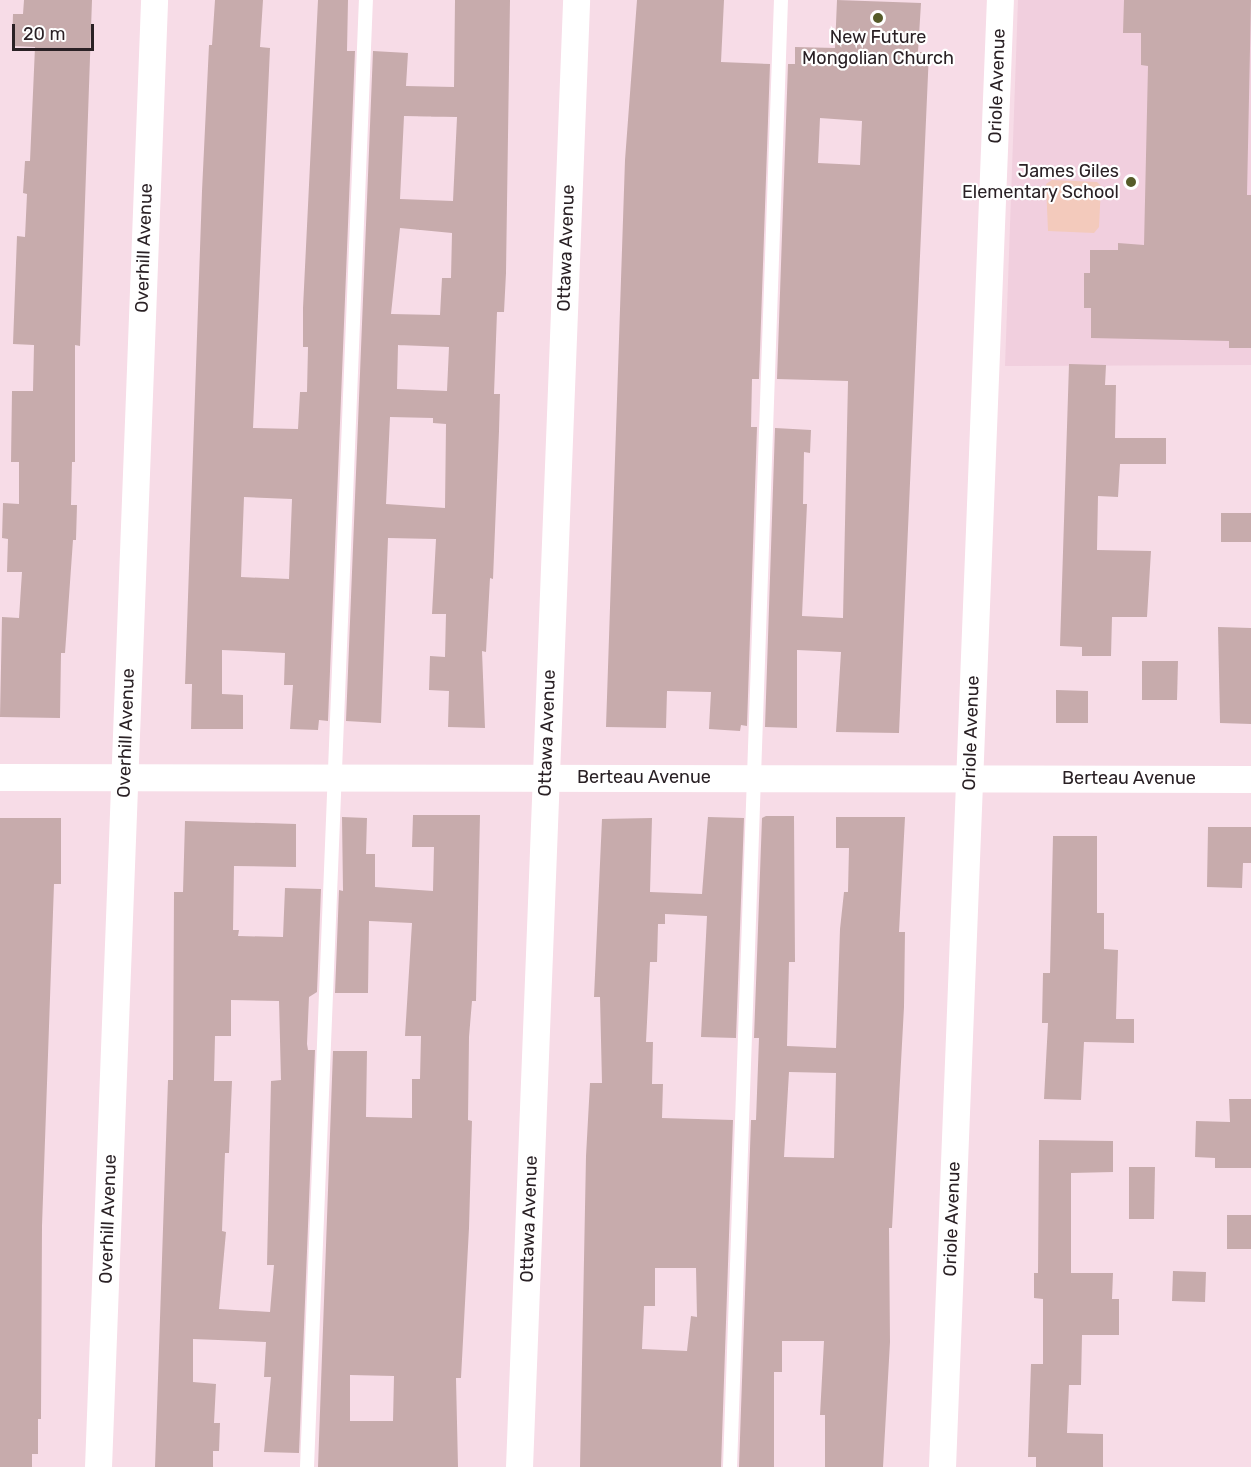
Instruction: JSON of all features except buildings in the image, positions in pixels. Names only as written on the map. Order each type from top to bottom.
[{"type":"street","name":"Overhill Avenue","points":[[98,1467],[154,0]]},
{"type":"street","name":"Ottawa Avenue","points":[[519,1467],[576,0]]},
{"type":"street","name":"Oriole Avenue","points":[[942,1467],[1000,0]]},
{"type":"street","name":"Berteau Avenue","points":[[0,777],[1251,778]]},
{"type":"lane","points":[[307,1467],[366,0]]},
{"type":"lane","points":[[730,1467],[782,0]]},
{"type":"shaded area","name":"James Giles Elementary School","points":[[1018,0],[1251,0],[1251,365],[1005,366]]},
{"type":"shaded area","points":[[1052,180],[1097,182],[1101,186],[1099,227],[1094,233],[1048,231],[1046,184]]},
{"type":"place","name":"New Future Mongolian Church","points":[[878,18]]},
{"type":"place","name":"James Giles Elementary School","points":[[1131,182]]}]
